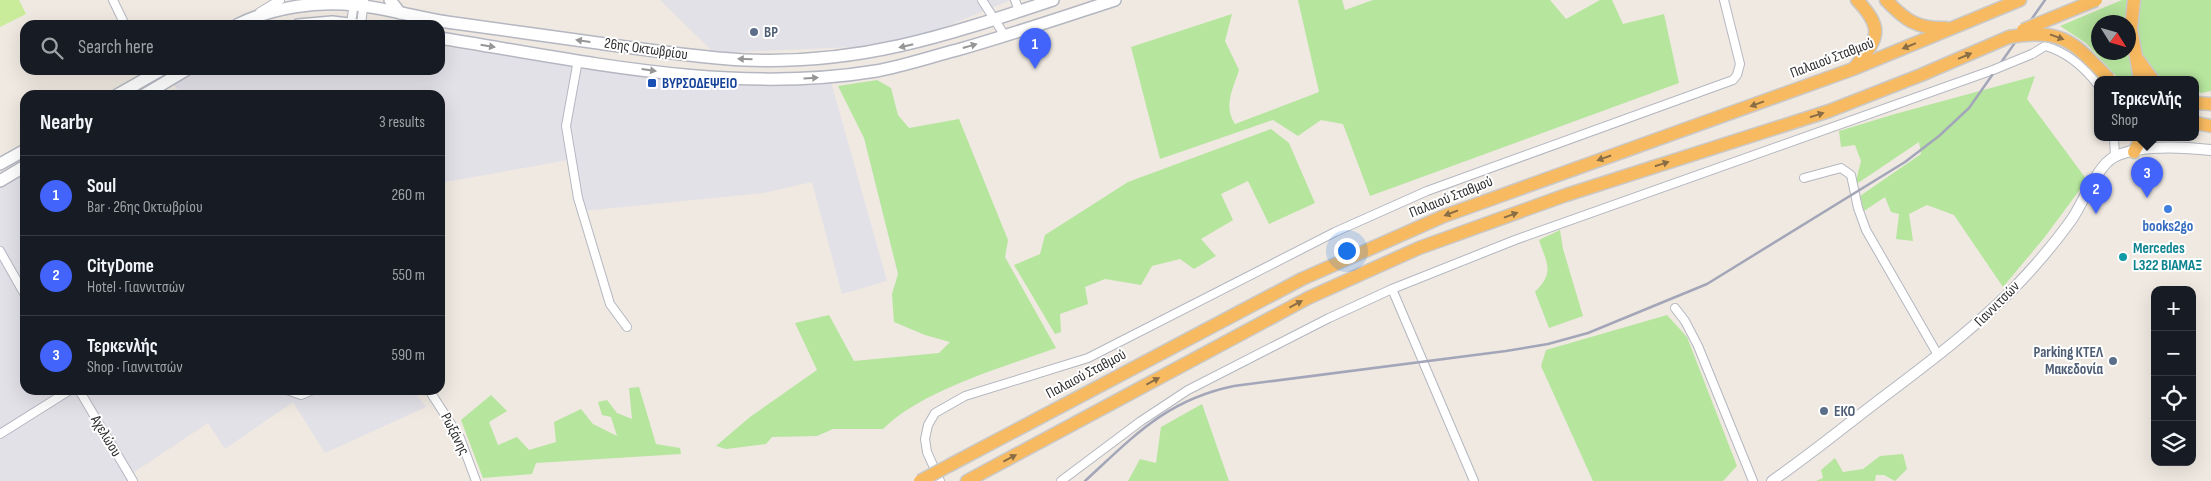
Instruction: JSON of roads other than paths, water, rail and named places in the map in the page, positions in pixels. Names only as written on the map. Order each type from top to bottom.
[{"type":"highway","points":[[1853,68],[1869,49],[1875,36],[1876,28],[1872,16],[1857,0]]},
{"type":"highway","points":[[1886,0],[1916,25],[1954,28]]},
{"type":"highway","name":"Παλαιού Σταθμού","points":[[920,481],[1302,279],[1444,216],[1853,68],[2020,0]]},
{"type":"highway","points":[[967,481],[1308,298],[1419,248],[1566,194],[1829,111],[2096,0]]},
{"type":"highway","points":[[2132,15],[2134,0]]},
{"type":"highway","points":[[2009,37],[2034,33],[2051,34],[2063,39],[2084,53],[2106,76]]},
{"type":"highway","points":[[2136,56],[2150,76]]},
{"type":"highway","points":[[2136,60],[2139,76]]},
{"type":"highway","points":[[2134,152],[2140,141]]},
{"type":"main road","points":[[390,0],[400,14]]},
{"type":"main road","name":"26ης Οκτωβρίου","points":[[445,23],[686,55],[790,60],[833,58],[890,49],[995,20],[1017,6],[1053,0]]},
{"type":"main road","name":"26ης Οκτωβρίου","points":[[445,39],[578,60],[685,74],[740,79],[804,78],[877,71],[1005,36],[1116,0]]},
{"type":"main road","name":"26ης Οκτωβρίου","points":[[246,20],[272,11],[314,5],[359,3],[431,20]]},
{"type":"main road","points":[[124,90],[146,75]]},
{"type":"main road","points":[[152,90],[178,75]]},
{"type":"main road","points":[[0,164],[20,153]]},
{"type":"main road","points":[[0,180],[20,169]]},
{"type":"street","points":[[113,0],[123,20]]},
{"type":"street","points":[[250,18],[280,0]]},
{"type":"street","points":[[982,0],[1005,36]]},
{"type":"street","points":[[940,481],[927,452],[925,439],[928,425],[936,414],[965,396],[1088,358],[1335,232],[1427,191],[1733,80],[1740,64],[1724,0]]},
{"type":"street","points":[[357,20],[359,3]]},
{"type":"street","points":[[1061,481],[1141,421],[1188,390],[1329,318],[1392,289],[1515,240],[1993,70],[2032,54],[2045,46],[2058,50],[2076,62],[2094,81]]},
{"type":"street","points":[[578,60],[566,126],[578,198],[610,304],[627,327]]},
{"type":"street","points":[[2114,141],[2115,157],[2134,152],[2175,148],[2211,150]]},
{"type":"street","name":"Γιαννιτσών","points":[[1772,481],[1938,355],[1982,319],[2027,274],[2073,218],[2100,172],[2115,157]]},
{"type":"street","points":[[1804,178],[1841,168],[1851,175],[1858,208],[1866,230],[1938,355]]},
{"type":"street","points":[[0,251],[20,286]]},
{"type":"street","points":[[1392,289],[1474,481]]},
{"type":"street","points":[[1675,308],[1685,321],[1698,346],[1753,481]]},
{"type":"street","points":[[0,434],[62,395]]},
{"type":"street","name":"Αχελώου","points":[[82,395],[133,481]]},
{"type":"street","name":"Ρωξάνης","points":[[432,395],[460,438],[476,481]]},
{"type":"railway","points":[[1085,481],[1119,449],[1152,422],[1189,400],[1210,392],[1234,386],[1548,344],[1588,333],[1707,284],[1905,162],[1939,136],[1969,108],[2045,0]]},
{"type":"place","name":"BP","points":[[754,32]]},
{"type":"place","name":"Soul","points":[[1035,69]]},
{"type":"place","name":"ΒΥΡΣΟΔΕΨΕΙΟ","points":[[652,83]]},
{"type":"place","name":"Τερκενλής","points":[[2147,198]]},
{"type":"place","name":"books2go","points":[[2168,209]]},
{"type":"place","name":"CityDome","points":[[2096,214]]},
{"type":"place","name":"Mercedes L322 ΒΙΑΜΑΞ","points":[[2123,257]]},
{"type":"place","name":"Parking ΚΤΕΛ Μακεδονία","points":[[2113,361]]},
{"type":"place","name":"ΕΚΟ","points":[[1824,411]]}]
